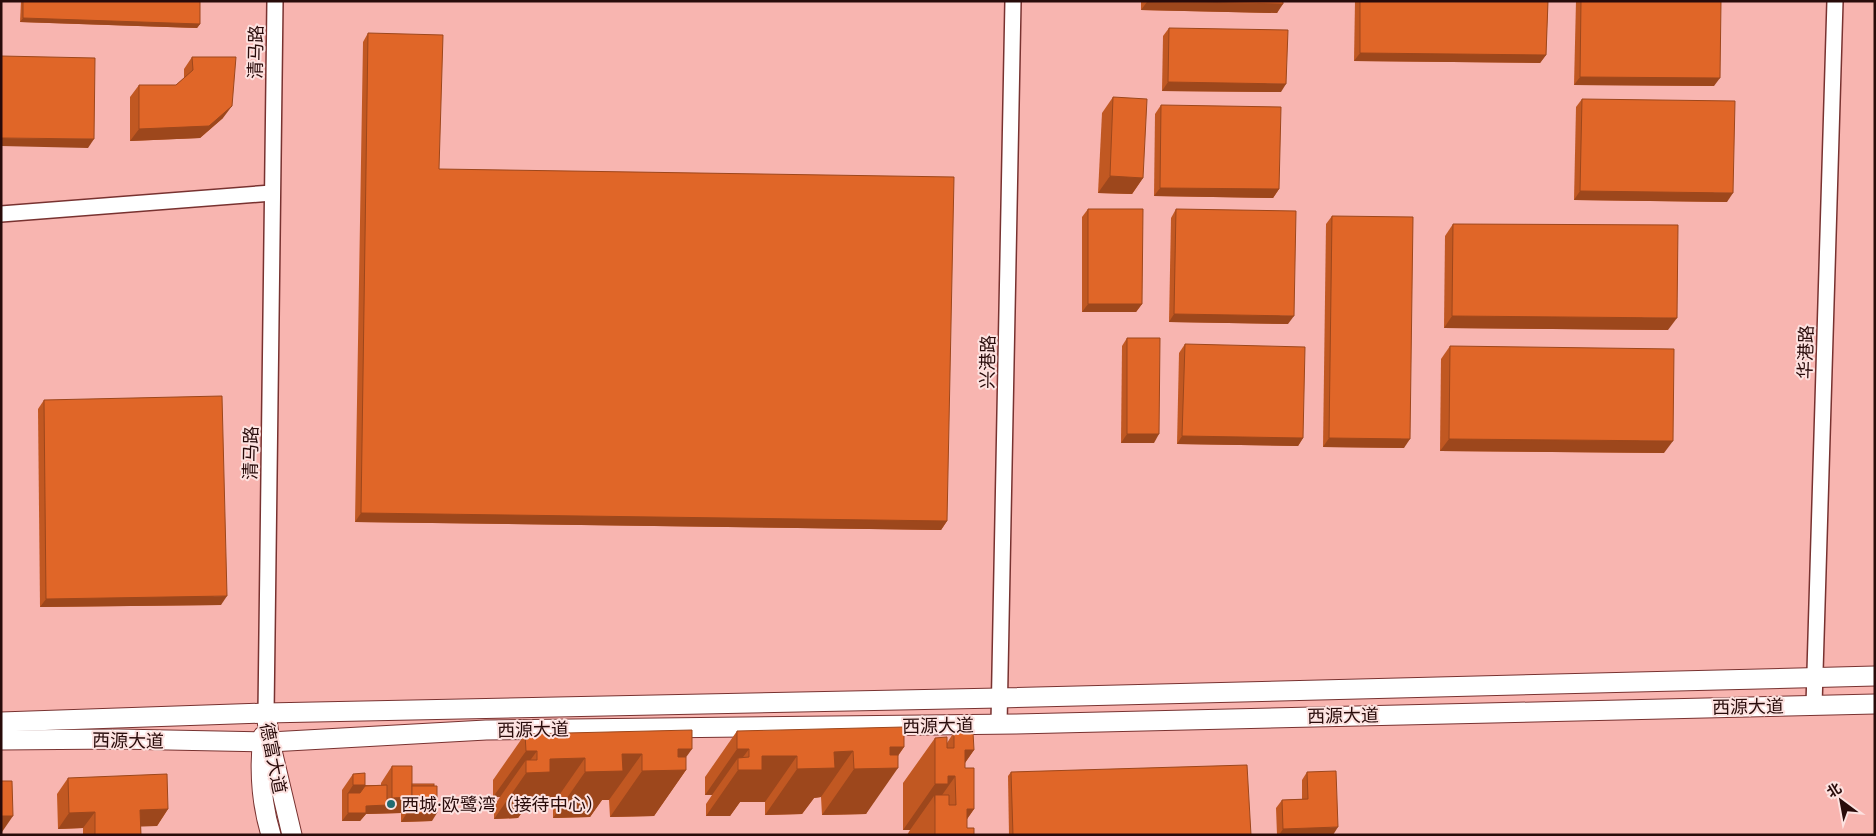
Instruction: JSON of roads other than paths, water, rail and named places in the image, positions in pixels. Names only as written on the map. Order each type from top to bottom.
[{"type":"main road","name":"西源大道","points":[[1,722],[266,713],[999,698],[1875,676]]},
{"type":"main road","name":"西源大道","points":[[1,740],[118,739],[266,742],[486,730],[999,724],[1875,704]]},
{"type":"main road","name":"德富大道","points":[[266,713],[266,742],[260,774],[270,835]]},
{"type":"main road","name":"德富大道","points":[[266,742],[292,835]]},
{"type":"street","name":"清马路","points":[[266,713],[275,1]]},
{"type":"street","name":"兴港路","points":[[999,724],[1013,1]]},
{"type":"street","name":"华港路","points":[[1814,705],[1835,1]]},
{"type":"street","points":[[1,214],[272,194]]},
{"type":"place","name":"西城·欧鹭湾（接待中心）","points":[[391,804]]}]
